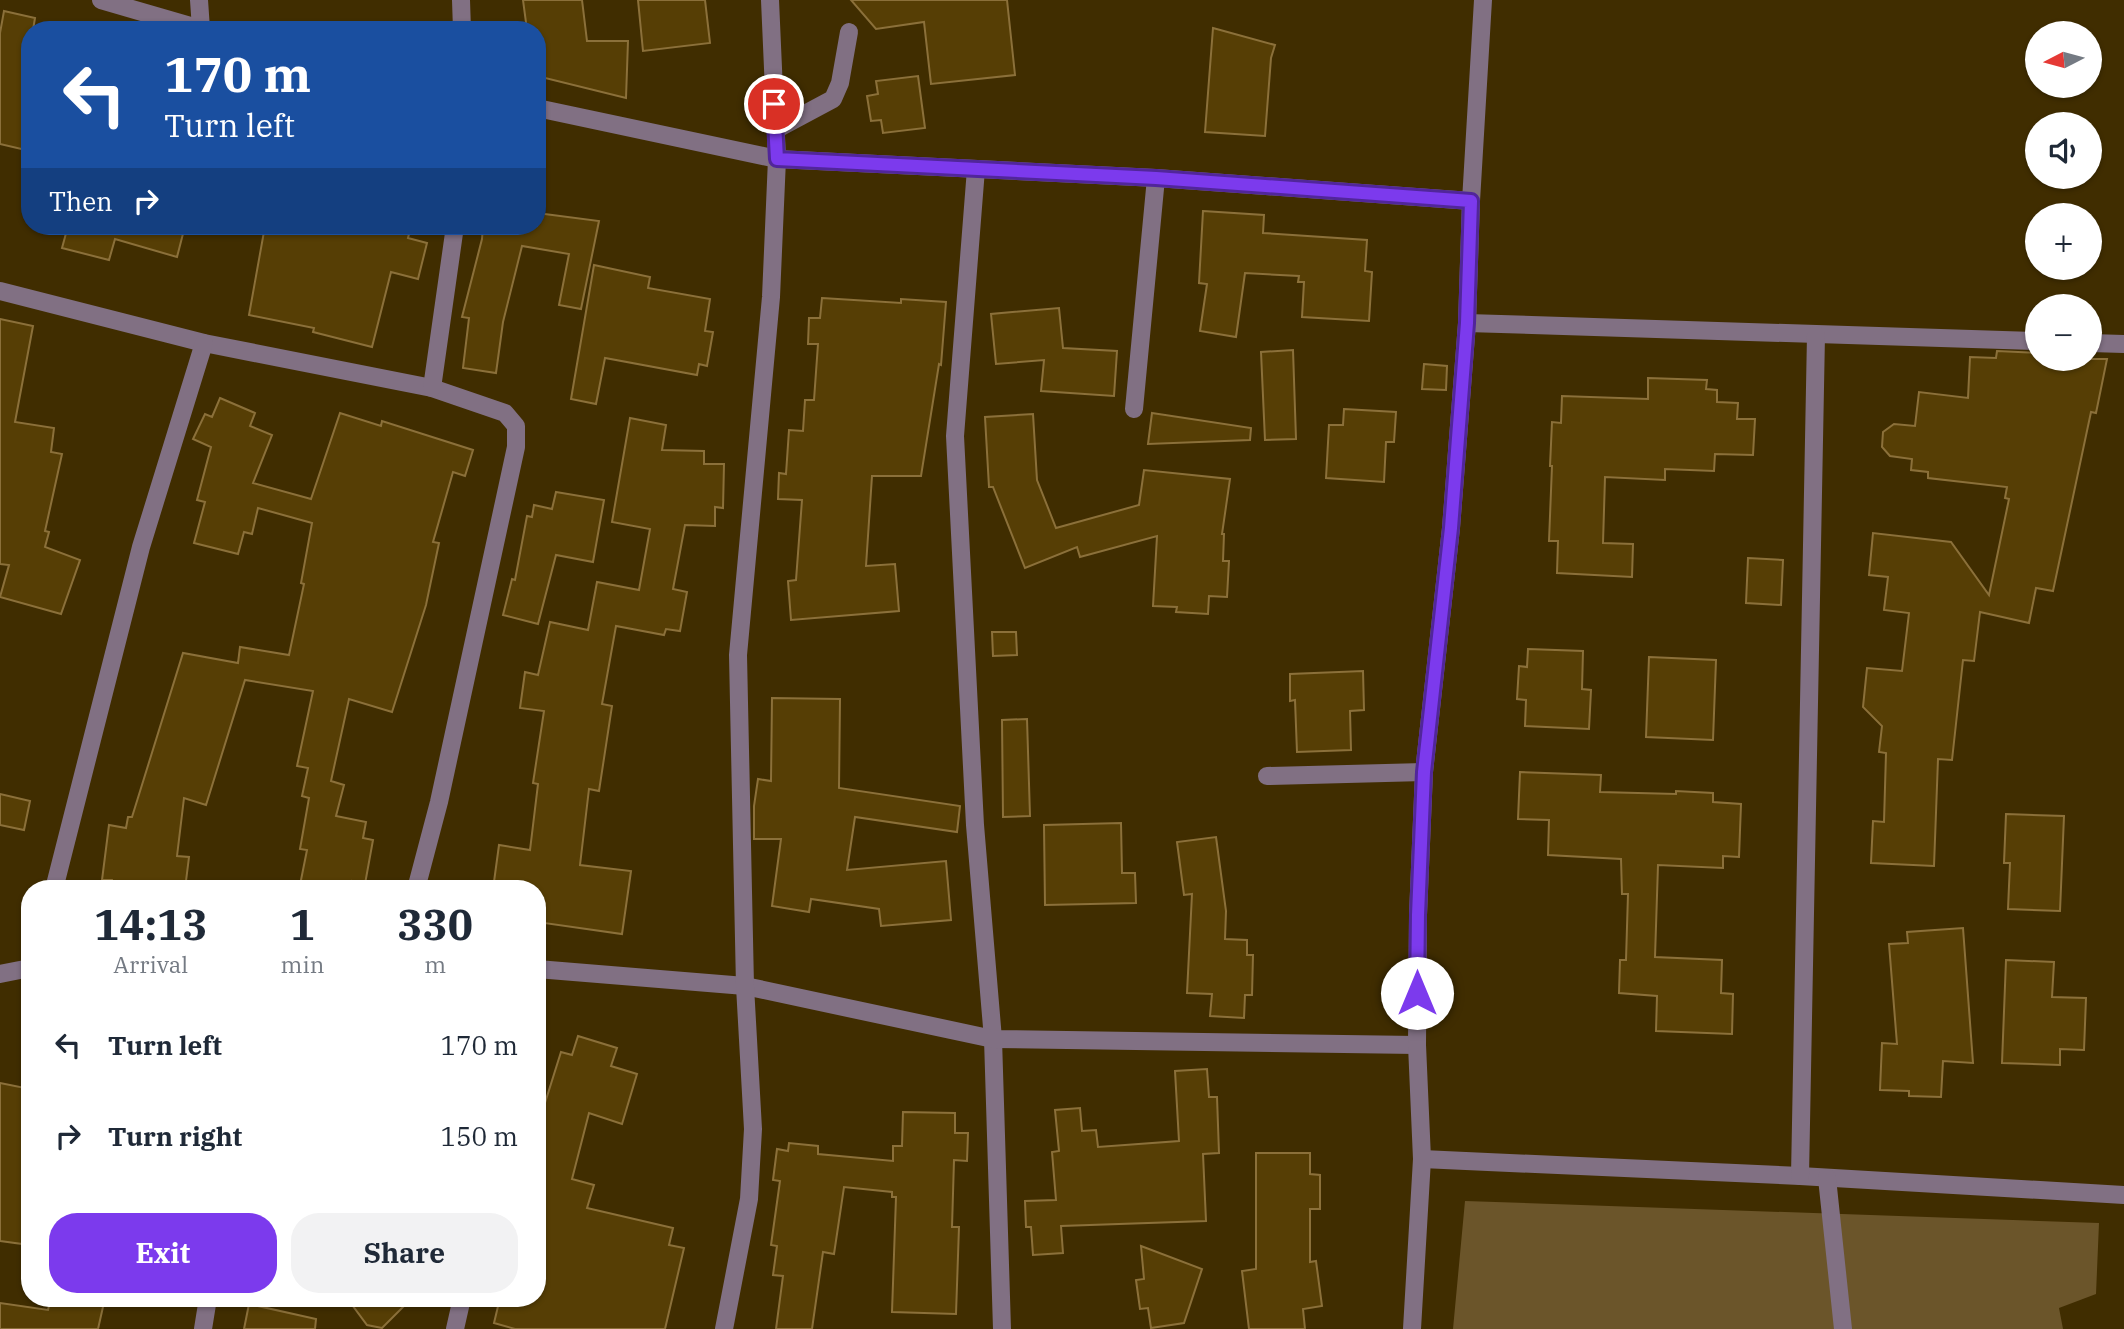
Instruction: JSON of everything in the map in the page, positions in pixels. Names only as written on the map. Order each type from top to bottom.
[{"type":"street","points":[[101,0],[175,21]]},
{"type":"street","points":[[199,0],[202,21]]},
{"type":"street","points":[[461,0],[462,21]]},
{"type":"street","points":[[724,1329],[749,1199],[753,1129],[746,986],[738,655],[771,297],[777,159],[770,0]]},
{"type":"street","points":[[1412,1329],[1422,1159],[1416,1045],[1424,772],[1451,528],[1467,323],[1483,0]]},
{"type":"street","points":[[775,130],[833,99],[840,83],[849,32]]},
{"type":"street","points":[[546,110],[777,159],[1156,178],[1471,201]]},
{"type":"street","points":[[976,169],[955,436],[975,825],[993,1039],[1002,1329]]},
{"type":"street","points":[[1134,409],[1156,178]]},
{"type":"street","points":[[432,388],[454,235]]},
{"type":"street","points":[[0,291],[204,343],[432,388],[505,413],[516,426],[516,447],[439,802],[418,880]]},
{"type":"street","points":[[1467,323],[2025,341]]},
{"type":"street","points":[[1800,1176],[1816,335]]},
{"type":"street","points":[[56,880],[141,547],[204,343]]},
{"type":"street","points":[[2102,343],[2124,344]]},
{"type":"street","points":[[1267,776],[1424,772]]},
{"type":"street","points":[[0,974],[21,970]]},
{"type":"street","points":[[546,974],[746,986],[993,1039],[1416,1045]]},
{"type":"street","points":[[1422,1159],[1800,1176],[2124,1195]]},
{"type":"street","points":[[1827,1178],[1843,1329]]},
{"type":"street","points":[[204,1329],[207,1307]]},
{"type":"street","points":[[455,1329],[461,1307]]},
{"type":"shaded area","points":[[1465,1201],[2099,1223],[2096,1294],[2059,1308],[2063,1329],[1453,1329]]},
{"type":"building","points":[[523,0],[582,0],[587,41],[628,41],[626,98],[546,78],[546,21],[526,21]]},
{"type":"building","points":[[638,0],[705,0],[710,43],[643,51]]},
{"type":"building","points":[[851,0],[1007,0],[1015,75],[931,84],[924,22],[876,29]]},
{"type":"building","points":[[4,11],[35,18],[34,21],[21,21],[21,149],[0,144],[0,33]]},
{"type":"building","points":[[1213,28],[1275,45],[1271,58],[1265,136],[1205,132]]},
{"type":"building","points":[[918,76],[925,128],[883,133],[881,120],[871,121],[867,96],[878,94],[876,81]]},
{"type":"building","points":[[1203,211],[1264,215],[1263,233],[1367,240],[1365,271],[1372,272],[1369,321],[1302,317],[1304,282],[1298,282],[1299,276],[1245,273],[1236,337],[1200,331],[1207,284],[1199,283]]},
{"type":"building","points":[[546,214],[599,221],[581,309],[559,305],[569,254],[522,246],[503,322],[496,373],[463,368],[469,318],[462,317],[482,235],[546,235]]},
{"type":"building","points":[[66,235],[183,235],[177,257],[115,239],[109,260],[62,248]]},
{"type":"building","points":[[263,235],[409,235],[408,238],[427,243],[418,279],[391,272],[372,347],[313,332],[314,328],[249,315]]},
{"type":"building","points":[[594,265],[650,277],[648,288],[710,299],[705,331],[713,332],[707,366],[699,364],[697,375],[605,358],[596,404],[571,399]]},
{"type":"building","points":[[822,298],[901,303],[901,299],[946,302],[941,365],[939,364],[921,476],[872,476],[866,566],[895,564],[899,611],[791,620],[788,581],[796,580],[802,500],[778,499],[779,473],[786,474],[789,430],[803,431],[805,400],[814,400],[818,344],[808,344],[809,318],[820,318]]},
{"type":"building","points":[[1059,308],[1063,348],[1117,351],[1114,396],[1041,391],[1044,360],[996,364],[991,314]]},
{"type":"building","points":[[0,319],[33,326],[15,422],[54,428],[51,452],[62,454],[45,531],[49,532],[45,547],[80,560],[61,614],[0,597],[9,565],[0,564]]},
{"type":"building","points":[[1293,350],[1296,439],[1265,440],[1261,352]]},
{"type":"building","points":[[1997,351],[2025,352],[2025,371],[2102,371],[2102,359],[2107,359],[2096,413],[2091,412],[2053,591],[2036,588],[2029,623],[1980,612],[1974,661],[1963,660],[1952,760],[1938,759],[1934,866],[1871,863],[1873,821],[1884,822],[1886,753],[1879,752],[1882,726],[1863,707],[1867,668],[1902,671],[1909,613],[1884,610],[1888,577],[1869,575],[1873,533],[1951,542],[1989,595],[2009,499],[2005,498],[2007,487],[1928,478],[1928,472],[1911,470],[1912,459],[1890,456],[1882,447],[1883,432],[1894,424],[1915,426],[1919,392],[1968,398],[1970,357],[1996,358]]},
{"type":"building","points":[[1424,364],[1447,366],[1446,390],[1422,389]]},
{"type":"building","points":[[1648,378],[1707,380],[1706,389],[1717,390],[1717,402],[1738,403],[1737,419],[1755,419],[1753,455],[1715,454],[1714,471],[1665,469],[1665,480],[1605,477],[1603,543],[1633,544],[1632,577],[1557,573],[1558,541],[1549,541],[1550,466],[1552,422],[1561,423],[1562,396],[1648,399]]},
{"type":"building","points":[[220,398],[255,413],[250,426],[272,435],[253,483],[311,499],[340,413],[381,426],[382,421],[473,450],[465,476],[453,472],[433,542],[439,543],[426,605],[392,712],[349,699],[331,781],[344,785],[336,816],[366,822],[363,838],[373,840],[366,880],[301,880],[307,850],[300,849],[309,798],[302,796],[308,768],[297,766],[313,691],[245,680],[206,805],[184,798],[177,856],[189,857],[186,880],[102,880],[109,825],[126,828],[128,817],[132,817],[183,653],[238,663],[240,647],[289,655],[304,584],[301,583],[312,523],[258,508],[252,534],[244,532],[238,554],[194,543],[205,502],[197,500],[211,447],[193,439],[205,414],[212,417]]},
{"type":"building","points":[[1344,409],[1396,412],[1394,442],[1386,442],[1384,482],[1326,478],[1329,425],[1343,425]]},
{"type":"building","points":[[1152,413],[1251,428],[1250,440],[1148,444]]},
{"type":"building","points":[[1033,414],[1037,480],[1056,528],[1139,505],[1144,470],[1230,479],[1222,534],[1223,561],[1229,561],[1227,597],[1209,596],[1208,614],[1176,612],[1177,607],[1153,606],[1157,536],[1080,557],[1077,547],[1025,568],[993,487],[989,487],[985,417]]},
{"type":"building","points":[[630,418],[666,425],[662,450],[704,451],[704,464],[724,464],[723,508],[715,507],[715,526],[685,525],[673,589],[687,592],[680,631],[666,629],[664,635],[616,626],[602,704],[612,706],[599,791],[589,789],[580,865],[631,871],[622,934],[546,923],[546,880],[494,880],[499,845],[530,850],[538,784],[533,783],[544,711],[520,708],[525,672],[538,675],[550,622],[588,630],[597,582],[639,590],[650,529],[612,522]]},
{"type":"building","points":[[556,492],[604,500],[593,562],[556,555],[538,624],[503,615],[512,579],[515,580],[527,516],[532,517],[534,505],[552,509]]},
{"type":"building","points":[[1748,558],[1783,560],[1781,605],[1746,603]]},
{"type":"building","points":[[992,632],[1016,632],[1017,655],[993,656]]},
{"type":"building","points":[[1528,649],[1583,651],[1582,689],[1591,690],[1589,729],[1525,726],[1526,700],[1517,699],[1519,666],[1527,667]]},
{"type":"building","points":[[1649,657],[1716,660],[1713,740],[1646,737]]},
{"type":"building","points":[[1363,671],[1364,710],[1350,711],[1351,750],[1297,752],[1295,700],[1290,701],[1290,674]]},
{"type":"building","points":[[772,698],[840,699],[839,788],[960,806],[957,832],[855,817],[847,870],[946,861],[951,920],[881,926],[879,909],[811,899],[809,912],[772,906],[781,839],[754,839],[754,806],[758,779],[771,781]]},
{"type":"building","points":[[1027,719],[1030,816],[1003,817],[1002,720]]},
{"type":"building","points":[[1520,772],[1601,775],[1600,792],[1713,793],[1713,802],[1741,804],[1739,857],[1723,856],[1723,868],[1658,865],[1655,957],[1722,960],[1721,993],[1733,994],[1732,1034],[1656,1031],[1657,996],[1619,993],[1620,960],[1626,960],[1628,894],[1622,894],[1621,859],[1548,855],[1549,820],[1518,819]]},
{"type":"building","points":[[0,794],[30,801],[24,830],[0,825]]},
{"type":"building","points":[[2006,814],[2064,816],[2060,911],[2008,909],[2010,863],[2004,863]]},
{"type":"building","points":[[1121,823],[1122,873],[1135,873],[1136,903],[1045,905],[1044,825]]},
{"type":"building","points":[[1216,837],[1226,911],[1225,939],[1247,940],[1247,955],[1253,955],[1252,995],[1245,995],[1244,1018],[1210,1016],[1212,994],[1187,993],[1192,894],[1184,895],[1177,842]]},
{"type":"building","points":[[1963,928],[1973,1063],[1943,1061],[1941,1097],[1909,1096],[1909,1091],[1880,1090],[1882,1043],[1897,1044],[1889,944],[1908,943],[1907,932]]},
{"type":"building","points":[[2006,960],[2054,962],[2052,997],[2086,998],[2084,1050],[2060,1049],[2060,1065],[2002,1063]]},
{"type":"building","points":[[578,1036],[617,1048],[611,1066],[637,1074],[622,1124],[589,1113],[572,1179],[594,1185],[587,1208],[673,1228],[669,1245],[684,1248],[665,1329],[515,1329],[494,1323],[498,1307],[546,1307],[546,1100],[561,1052],[572,1055]]},
{"type":"building","points":[[1207,1069],[1209,1097],[1217,1097],[1219,1153],[1203,1154],[1206,1221],[1061,1226],[1063,1253],[1033,1255],[1031,1227],[1026,1227],[1025,1201],[1056,1200],[1052,1152],[1059,1151],[1055,1110],[1080,1108],[1082,1131],[1096,1130],[1098,1147],[1179,1141],[1175,1071]]},
{"type":"building","points":[[0,1083],[21,1087],[21,1244],[0,1241]]},
{"type":"building","points":[[903,1112],[955,1113],[955,1133],[968,1133],[967,1161],[954,1160],[952,1227],[959,1227],[956,1314],[892,1312],[896,1197],[892,1197],[892,1192],[844,1187],[834,1254],[823,1252],[812,1329],[776,1329],[783,1276],[773,1275],[777,1246],[771,1245],[780,1181],[773,1180],[777,1149],[788,1151],[789,1143],[818,1146],[818,1154],[893,1161],[893,1146],[902,1146]]},
{"type":"building","points":[[1256,1153],[1310,1153],[1310,1174],[1320,1175],[1320,1209],[1310,1209],[1310,1262],[1316,1261],[1322,1306],[1303,1309],[1305,1329],[1249,1329],[1242,1271],[1256,1269]]},
{"type":"building","points":[[1141,1246],[1202,1269],[1184,1323],[1151,1328],[1148,1308],[1140,1309],[1136,1280],[1144,1279]]},
{"type":"building","points":[[0,1303],[48,1310],[49,1307],[103,1307],[98,1329],[0,1329]]},
{"type":"building","points":[[248,1307],[262,1307],[316,1319],[315,1329],[244,1329]]},
{"type":"building","points":[[354,1307],[403,1307],[382,1328],[367,1325]]},
{"type":"route","points":[[774,104],[777,159],[1156,178],[1471,201],[1467,323],[1451,528],[1424,772],[1417,993]]}]
